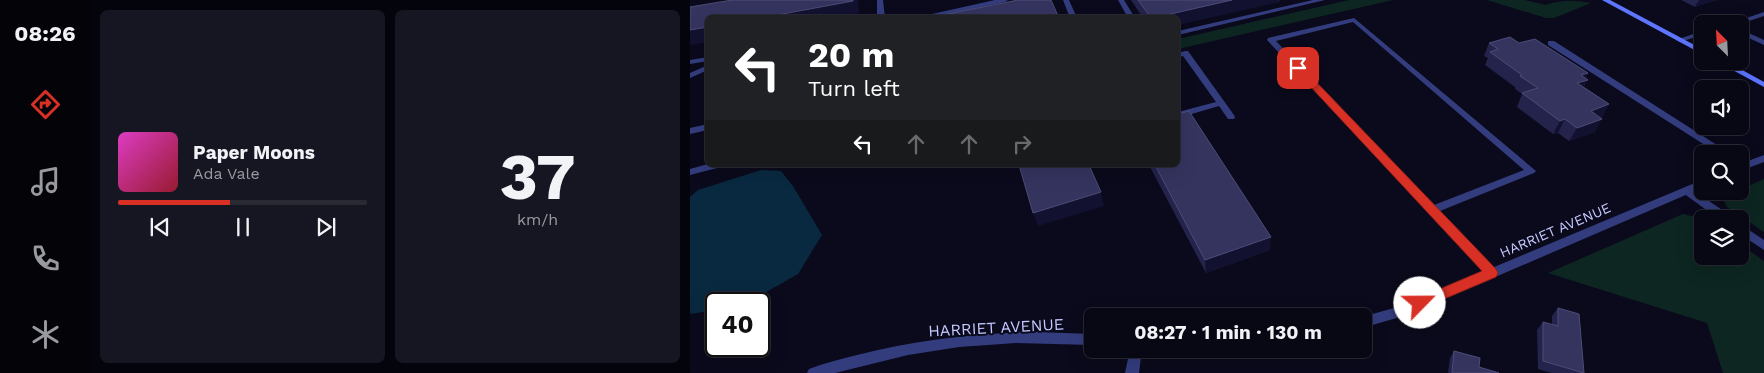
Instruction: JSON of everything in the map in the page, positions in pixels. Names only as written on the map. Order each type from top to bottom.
[{"type":"main road","points":[[1605,0],[1694,48]]},
{"type":"main road","points":[[1736,70],[1764,85]]},
{"type":"street","points":[[880,0],[881,15]]},
{"type":"street","points":[[932,15],[1005,0]]},
{"type":"street","points":[[1066,0],[1073,15]]},
{"type":"street","points":[[1121,0],[1130,15]]},
{"type":"street","points":[[1180,33],[1322,0]]},
{"type":"street","points":[[1749,19],[1764,14]]},
{"type":"street","points":[[1432,210],[1531,171],[1354,20],[1272,40],[1432,210],[1492,273]]},
{"type":"street","points":[[1680,40],[1694,36]]},
{"type":"street","points":[[1749,36],[1764,43]]},
{"type":"street","points":[[1551,43],[1712,145]]},
{"type":"street","points":[[1180,54],[1185,53],[1232,117]]},
{"type":"street","points":[[690,62],[705,60]]},
{"type":"street","points":[[690,76],[705,68]]},
{"type":"street","points":[[1180,115],[1221,103]]},
{"type":"street","points":[[690,131],[705,128]]},
{"type":"street","points":[[1749,163],[1764,158]]},
{"type":"street","points":[[690,172],[710,167]]},
{"type":"street","name":"HARRIET AVENUE","points":[[1372,320],[1403,311],[1694,187]]},
{"type":"street","points":[[1687,190],[1715,210]]},
{"type":"street","points":[[1749,235],[1764,246]]},
{"type":"street","name":"HARRIET AVENUE","points":[[814,373],[874,356],[941,344],[1023,338],[1084,340]]},
{"type":"street","points":[[1132,373],[1134,358]]},
{"type":"green space","points":[[1349,0],[1393,0],[1180,49],[1180,39]]},
{"type":"green space","points":[[1487,0],[1525,0],[1546,5],[1568,1],[1591,3],[1554,18],[1546,18]]},
{"type":"green space","points":[[1764,179],[1764,232],[1749,222],[1749,210],[1731,210],[1727,207],[1724,201],[1749,200],[1749,186]]},
{"type":"green space","points":[[1683,214],[1694,216],[1694,265],[1749,265],[1749,250],[1764,261],[1764,373],[1723,373],[1707,323],[1548,273]]},
{"type":"water","points":[[761,170],[781,171],[793,186],[822,235],[798,274],[766,292],[705,292],[705,312],[690,314],[690,197],[698,190]]},
{"type":"building","points":[[732,0],[853,0],[777,15],[705,15],[705,28],[690,30],[690,7]]},
{"type":"building","points":[[1018,0],[1051,0],[1058,15],[943,15]]},
{"type":"building","points":[[1138,0],[1232,0],[1166,15],[1149,15]]},
{"type":"building","points":[[1510,37],[1519,43],[1535,39],[1588,73],[1581,75],[1588,80],[1577,83],[1609,104],[1591,111],[1602,119],[1577,128],[1565,119],[1560,121],[1522,93],[1538,88],[1490,52],[1498,49],[1489,43]]},
{"type":"building","points":[[1189,111],[1271,237],[1205,260],[1156,167],[1180,167],[1180,113]]},
{"type":"building","points":[[1020,167],[1090,167],[1101,192],[1033,213]]},
{"type":"building","points":[[1558,308],[1579,314],[1584,373],[1543,361],[1543,322],[1558,326]]},
{"type":"building","points":[[1454,351],[1480,358],[1479,367],[1499,373],[1452,373]]},
{"type":"route","points":[[1298,68],[1492,273],[1420,303]]}]
